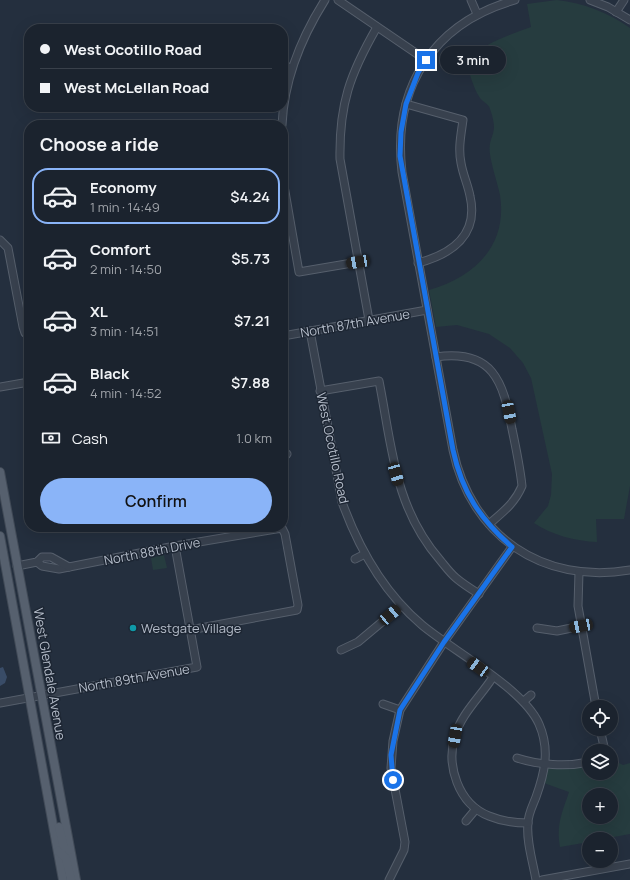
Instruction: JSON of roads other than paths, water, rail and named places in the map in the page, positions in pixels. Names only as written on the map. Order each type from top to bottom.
[{"type":"main road","name":"West Glendale Avenue","points":[[0,472],[76,880]]},
{"type":"main road","name":"West Glendale Avenue","points":[[0,536],[63,880]]},
{"type":"main road","points":[[6,568],[17,566]]},
{"type":"main road","points":[[49,802],[54,803],[55,805],[64,848],[66,850],[70,850]]},
{"type":"main road","points":[[58,851],[66,858],[71,880]]},
{"type":"street","points":[[288,85],[301,41],[325,0]]},
{"type":"street","points":[[338,0],[426,60]]},
{"type":"street","points":[[471,0],[477,14]]},
{"type":"street","points":[[514,0],[477,14],[450,33],[426,60],[418,73],[406,104],[401,132],[400,156],[418,263],[460,477],[473,504],[489,524],[512,547],[542,562],[579,572],[609,574],[630,570]]},
{"type":"street","points":[[590,0],[630,20]]},
{"type":"street","points":[[616,12],[624,0]]},
{"type":"street","points":[[368,320],[340,159],[339,136],[344,104],[355,67],[377,27]]},
{"type":"street","points":[[288,67],[292,68]]},
{"type":"street","points":[[406,104],[463,120],[459,144],[461,163],[470,196],[472,216],[467,230],[455,247],[443,255],[418,263]]},
{"type":"street","points":[[288,209],[299,272],[358,262]]},
{"type":"street","points":[[0,240],[8,248],[24,320]]},
{"type":"street","name":"North 87th Avenue","points":[[288,335],[427,310]]},
{"type":"street","name":"West Ocotillo Road","points":[[310,331],[320,391],[342,502],[351,526],[365,554],[401,606],[444,642],[493,677]]},
{"type":"street","points":[[436,357],[453,355],[477,360],[490,369],[498,378],[506,397],[522,486],[518,496],[489,524]]},
{"type":"street","points":[[320,391],[379,381],[396,474],[406,506],[429,548],[455,578],[479,594]]},
{"type":"street","points":[[0,387],[24,383]]},
{"type":"street","name":"North 88th Drive","points":[[37,562],[42,566],[58,569],[175,546],[258,532]]},
{"type":"street","name":"North 88th Drive","points":[[190,630],[297,610],[298,604],[284,532]]},
{"type":"street","points":[[175,546],[190,630]]},
{"type":"street","points":[[389,880],[404,850],[405,842],[391,768],[393,742],[400,710],[444,642],[512,547]]},
{"type":"street","points":[[355,559],[365,554]]},
{"type":"street","points":[[17,566],[37,562],[42,557],[51,557],[69,567]]},
{"type":"street","points":[[48,566],[51,557]]},
{"type":"street","points":[[579,572],[577,597],[595,700]]},
{"type":"street","points":[[341,650],[358,642],[401,606]]},
{"type":"street","points":[[537,628],[557,631],[581,626]]},
{"type":"street","name":"North 89th Avenue","points":[[0,703],[197,667],[190,630]]},
{"type":"street","points":[[528,823],[501,820],[488,816],[476,809],[465,797],[455,779],[451,756],[455,736],[460,724],[493,677],[524,701],[538,723],[545,745],[546,763],[528,823],[536,880]]},
{"type":"street","points":[[524,701],[531,695]]},
{"type":"street","points":[[384,704],[400,710]]},
{"type":"street","points":[[517,758],[527,761],[568,765],[582,763]]},
{"type":"street","points":[[466,821],[476,809]]},
{"type":"street","points":[[542,880],[630,864]]},
{"type":"water","points":[[3,667],[7,677],[5,683],[0,686],[0,668]]},
{"type":"place","name":"Westgate Village","points":[[133,628]]}]
